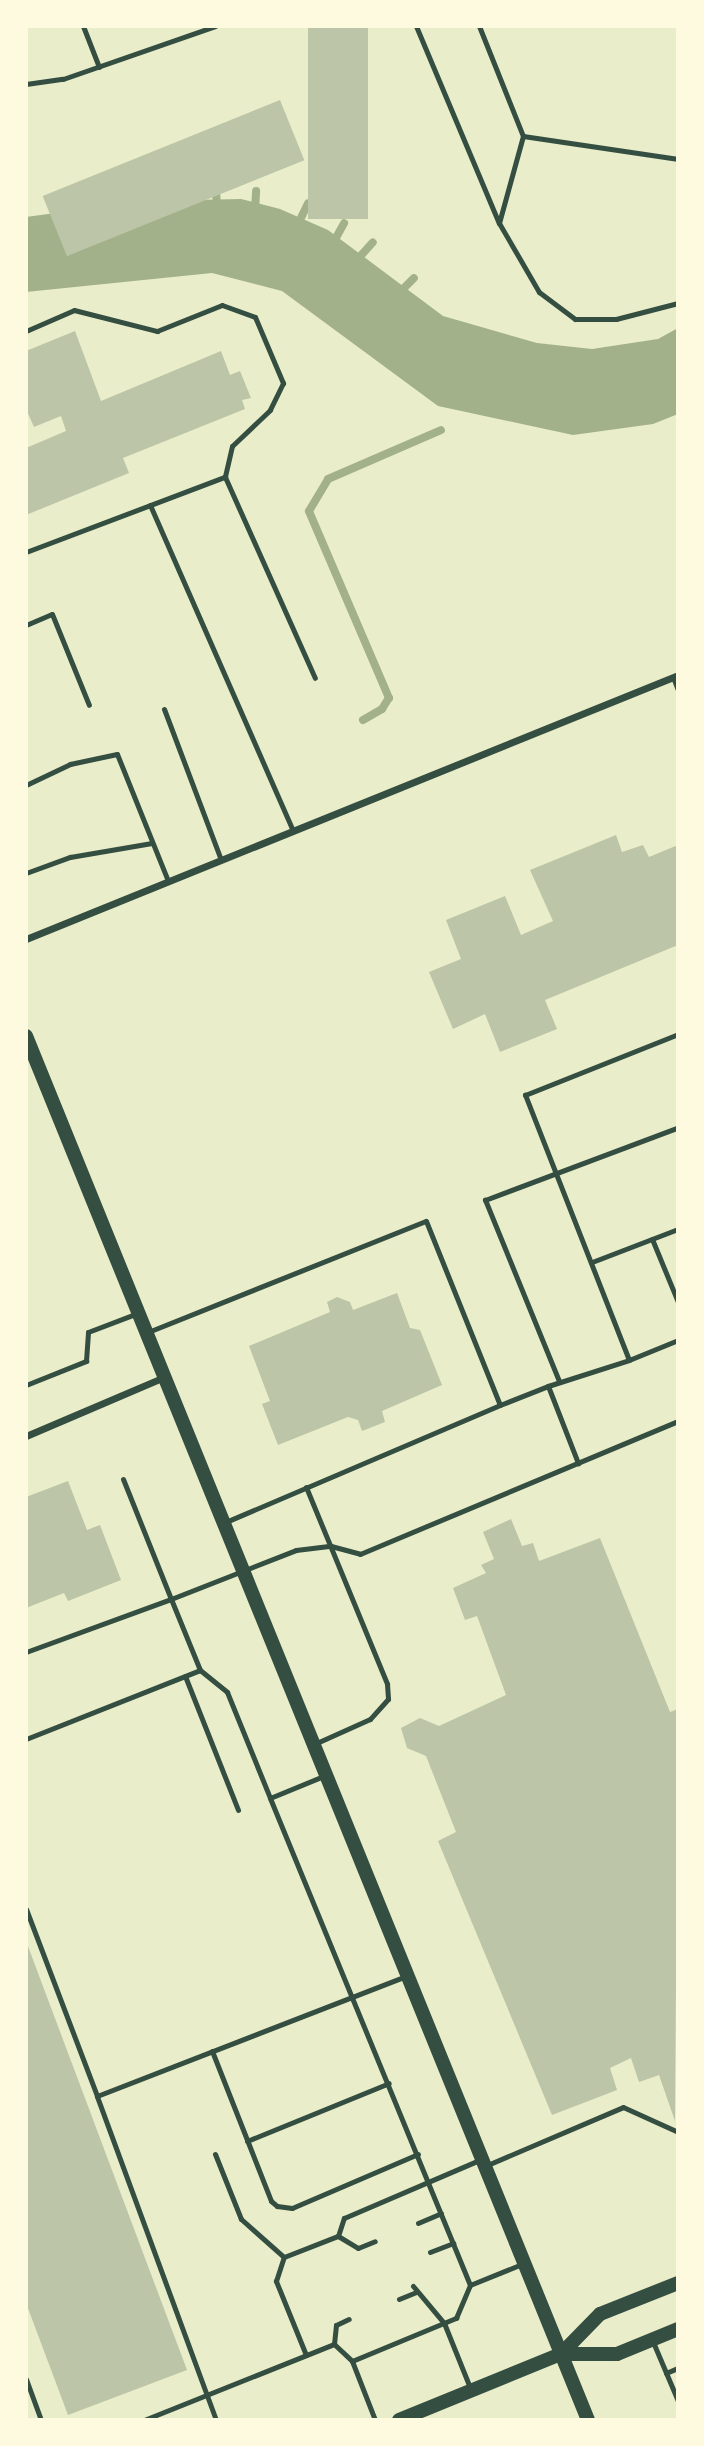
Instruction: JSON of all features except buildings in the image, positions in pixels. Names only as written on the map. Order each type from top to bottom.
[{"type":"main road","points":[[26,1036],[588,2420]]},
{"type":"main road","points":[[561,2354],[600,2314],[678,2283]]},
{"type":"main road","points":[[399,2420],[561,2354],[617,2354],[678,2329]]},
{"type":"street","points":[[26,939],[675,676]]},
{"type":"street","points":[[26,1436],[164,1377]]},
{"type":"lane","points":[[83,26],[99,67]]},
{"type":"lane","points":[[26,84],[99,67],[215,26]]},
{"type":"lane","points":[[416,26],[499,223],[539,292],[576,319],[616,319],[678,303]]},
{"type":"lane","points":[[479,26],[523,136],[499,223]]},
{"type":"lane","points":[[523,136],[678,159]]},
{"type":"lane","points":[[26,331],[74,310],[157,331],[222,305],[255,317],[282,383],[270,410],[232,446],[225,477],[315,678]]},
{"type":"lane","points":[[26,552],[225,477]]},
{"type":"lane","points":[[150,505],[292,831]]},
{"type":"lane","points":[[26,625],[52,614],[89,705]]},
{"type":"lane","points":[[675,676],[678,690]]},
{"type":"lane","points":[[164,709],[220,860]]},
{"type":"lane","points":[[26,785],[70,764],[117,754],[168,881]]},
{"type":"lane","points":[[26,873],[69,857],[152,843]]},
{"type":"lane","points":[[629,1360],[525,1095],[678,1034]]},
{"type":"lane","points":[[559,1381],[485,1200],[677,1128]]},
{"type":"lane","points":[[147,1333],[426,1221],[500,1405]]},
{"type":"lane","points":[[592,1262],[678,1229]]},
{"type":"lane","points":[[652,1239],[678,1302]]},
{"type":"lane","points":[[26,1385],[86,1361],[88,1332],[139,1312]]},
{"type":"lane","points":[[223,1523],[559,1381],[629,1360],[678,1340]]},
{"type":"lane","points":[[548,1386],[578,1463]]},
{"type":"lane","points":[[26,1652],[296,1550],[331,1546],[360,1554],[678,1421]]},
{"type":"lane","points":[[123,1479],[200,1670],[227,1692],[350,1998],[389,2083],[470,2285]]},
{"type":"lane","points":[[306,1488],[387,1684],[388,1699],[370,1719],[313,1745]]},
{"type":"lane","points":[[26,1739],[200,1670]]},
{"type":"lane","points":[[185,1676],[238,1810]]},
{"type":"lane","points":[[271,1798],[326,1775]]},
{"type":"lane","points":[[26,1909],[209,2395],[216,2420]]},
{"type":"lane","points":[[97,2096],[407,1976]]},
{"type":"lane","points":[[212,2052],[271,2201],[285,2209],[418,2154]]},
{"type":"lane","points":[[247,2141],[389,2083]]},
{"type":"lane","points":[[338,2236],[344,2218],[623,2107],[678,2132]]},
{"type":"lane","points":[[215,2154],[241,2219],[284,2257]]},
{"type":"lane","points":[[418,2223],[441,2213]]},
{"type":"lane","points":[[284,2257],[338,2236]]},
{"type":"lane","points":[[338,2236],[358,2248],[375,2241]]},
{"type":"lane","points":[[430,2252],[453,2243]]},
{"type":"lane","points":[[284,2257],[276,2281],[306,2355]]},
{"type":"lane","points":[[352,2361],[456,2318],[470,2285],[524,2263]]},
{"type":"lane","points":[[399,2299],[414,2289],[444,2323],[471,2390]]},
{"type":"lane","points":[[334,2344],[336,2325],[349,2319]]},
{"type":"lane","points":[[652,2339],[678,2401]]},
{"type":"lane","points":[[144,2420],[334,2344]]},
{"type":"lane","points":[[334,2344],[352,2361],[375,2420]]},
{"type":"lane","points":[[666,2373],[678,2368]]},
{"type":"lane","points":[[26,2379],[41,2420]]},
{"type":"shaded area","points":[[241,199],[280,209],[328,230],[443,316],[537,343],[592,349],[658,339],[678,328],[678,414],[653,424],[573,435],[438,406],[282,291],[212,273],[26,292],[26,217],[143,201]]},
{"type":"waterway","points":[[216,185],[217,210]]},
{"type":"waterway","points":[[165,189],[168,211]]},
{"type":"waterway","points":[[255,212],[256,191]]},
{"type":"waterway","points":[[121,193],[123,214]]},
{"type":"waterway","points":[[63,201],[65,222]]},
{"type":"waterway","points":[[297,226],[308,203]]},
{"type":"waterway","points":[[332,245],[344,223]]},
{"type":"waterway","points":[[356,261],[373,242]]},
{"type":"waterway","points":[[399,293],[414,278]]},
{"type":"waterway","points":[[363,720],[382,709],[389,698],[309,511],[328,479],[441,430]]}]
